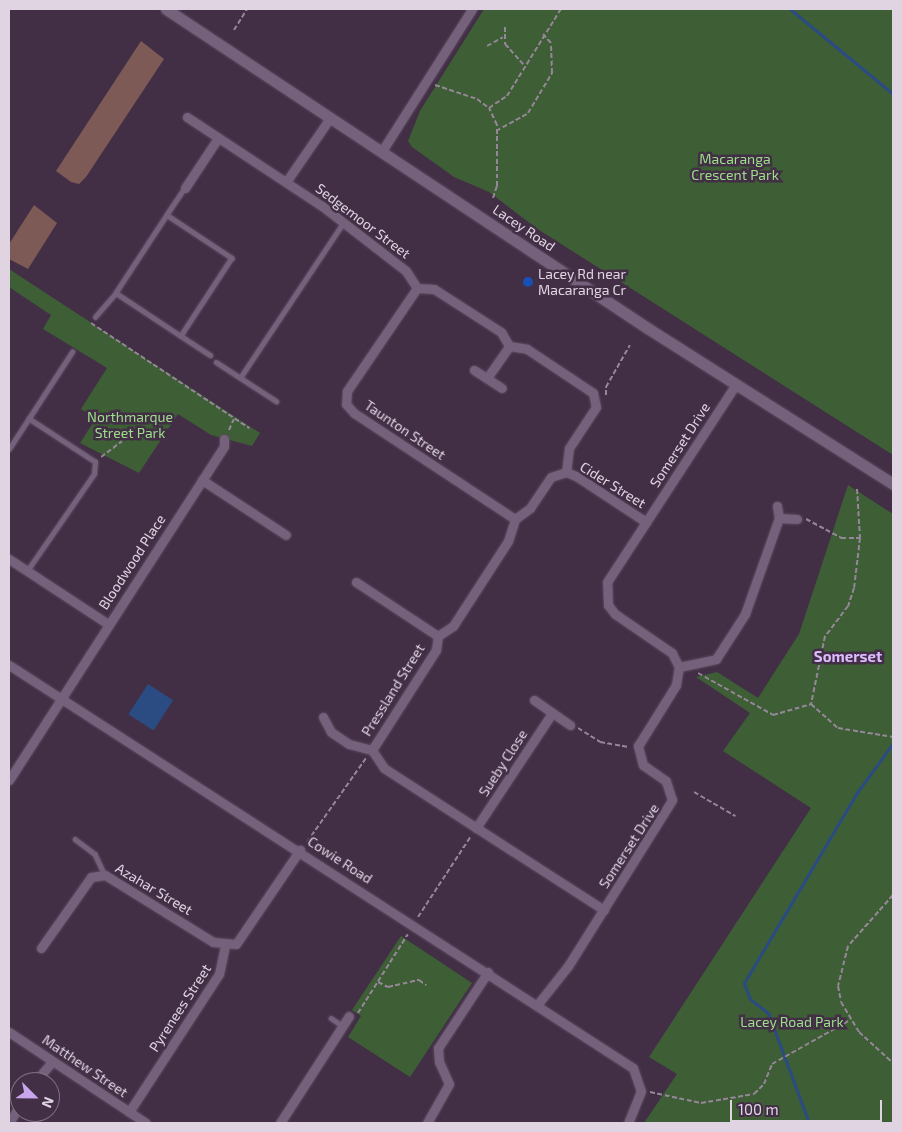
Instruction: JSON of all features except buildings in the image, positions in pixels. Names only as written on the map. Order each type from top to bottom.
[{"type":"street","name":"Lacey Road","points":[[166,9],[735,386],[893,484]]},
{"type":"street","points":[[382,151],[472,9]]},
{"type":"street","name":"Sedgemoor Street","points":[[187,117],[286,182],[343,223],[406,271],[417,288]]},
{"type":"street","points":[[286,182],[330,118]]},
{"type":"street","points":[[185,188],[218,138]]},
{"type":"street","points":[[417,288],[434,289],[500,332],[509,346],[527,349],[593,393],[596,407],[569,448],[566,472],[551,477],[530,508],[515,519]]},
{"type":"street","name":"Taunton Street","points":[[417,288],[347,391],[346,404],[354,414],[515,519]]},
{"type":"street","points":[[487,378],[509,346]]},
{"type":"street","points":[[474,370],[502,388]]},
{"type":"street","name":"Somerset Drive","points":[[679,668],[672,653],[615,614],[606,595],[607,582],[735,386]]},
{"type":"street","name":"Bloodwood Place","points":[[9,780],[202,480],[224,439]]},
{"type":"street","name":"Cider Street","points":[[566,472],[646,522]]},
{"type":"street","points":[[202,480],[286,535]]},
{"type":"street","points":[[638,746],[676,685],[679,668],[716,659],[746,614],[779,518],[777,506]]},
{"type":"street","points":[[779,518],[797,519]]},
{"type":"street","name":"Pressland Street","points":[[515,519],[508,542],[453,626],[438,636],[436,650],[372,750],[384,768],[604,910]]},
{"type":"street","points":[[9,559],[108,624]]},
{"type":"street","points":[[356,582],[438,636]]},
{"type":"street","name":"Cowie Road","points":[[9,665],[300,850],[633,1068],[641,1091]]},
{"type":"street","points":[[534,700],[570,724]]},
{"type":"street","name":"Sueby Close","points":[[476,828],[552,713]]},
{"type":"street","points":[[323,717],[331,732],[349,744],[372,750]]},
{"type":"street","name":"Somerset Drive","points":[[537,1005],[604,910],[672,800],[666,781],[643,765],[638,746]]},
{"type":"street","points":[[225,946],[241,939],[300,850]]},
{"type":"street","name":"Azahar Street","points":[[41,948],[91,877],[105,875],[225,946]]},
{"type":"street","name":"Pyrenees Street","points":[[129,1112],[219,974],[225,946]]},
{"type":"street","points":[[427,1123],[449,1084],[438,1062],[438,1048],[488,972]]},
{"type":"street","points":[[280,1123],[349,1016]]},
{"type":"street","name":"Matthew Street","points":[[9,1032],[146,1123]]},
{"type":"street","points":[[44,1072],[52,1062]]},
{"type":"street","points":[[628,1123],[641,1091]]},
{"type":"lane","points":[[96,317],[116,294],[185,188]]},
{"type":"lane","points":[[167,215],[232,258],[181,336]]},
{"type":"lane","points":[[240,378],[343,223]]},
{"type":"lane","points":[[116,294],[210,355]]},
{"type":"lane","points":[[9,449],[72,352]]},
{"type":"lane","points":[[216,362],[276,401]]},
{"type":"lane","points":[[28,419],[96,462],[94,474],[28,571]]},
{"type":"lane","points":[[75,839],[95,854],[105,875]]},
{"type":"lane","points":[[330,1018],[343,1026]]},
{"type":"path","points":[[234,30],[247,9]]},
{"type":"path","points":[[489,108],[507,96],[543,34],[560,9]]},
{"type":"path","points":[[505,28],[503,37],[510,53],[525,66]]},
{"type":"path","points":[[496,131],[528,113],[552,73],[551,43],[543,34]]},
{"type":"path","points":[[487,46],[503,37]]},
{"type":"path","points":[[426,82],[477,99],[489,108],[496,131],[497,186],[493,198]]},
{"type":"path","points":[[96,317],[90,324],[249,428]]},
{"type":"path","points":[[606,395],[606,387],[630,345]]},
{"type":"path","points":[[224,439],[234,419]]},
{"type":"path","points":[[96,462],[122,441]]},
{"type":"path","points":[[811,704],[825,636],[848,606],[860,538],[858,489]]},
{"type":"path","points":[[797,519],[809,519],[841,538],[860,538]]},
{"type":"path","points":[[696,673],[706,674],[773,716],[811,704]]},
{"type":"path","points":[[811,704],[838,728],[893,736]]},
{"type":"path","points":[[570,724],[616,747],[638,746]]},
{"type":"path","points":[[307,842],[358,762],[372,750]]},
{"type":"path","points":[[694,792],[735,816]]},
{"type":"path","points":[[418,918],[476,828]]},
{"type":"path","points":[[893,895],[848,946],[838,986],[850,1020],[873,1050],[893,1062]]},
{"type":"path","points":[[349,1016],[356,1016],[410,930]]},
{"type":"path","points":[[378,982],[388,987],[419,980],[426,984]]},
{"type":"path","points":[[641,1091],[658,1091],[701,1103],[743,1098],[760,1090],[772,1064],[850,1020]]},
{"type":"green space","name":"Macaranga Crescent Park","points":[[484,9],[893,9],[893,455],[536,228],[489,192],[454,177],[412,147],[408,141],[420,111]]},
{"type":"green space","name":"Northmarque Street Park","points":[[9,269],[260,433],[252,446],[211,435],[178,414],[139,473],[80,443],[96,418],[81,409],[107,368],[43,329],[51,315],[9,287]]},
{"type":"green space","name":"Lacey Road Park","points":[[848,485],[893,514],[893,1123],[644,1123],[677,1074],[649,1057],[811,808],[723,751],[750,713],[696,677],[717,672],[758,698],[799,634]]},
{"type":"green space","points":[[401,936],[472,983],[410,1077],[348,1037],[361,1016],[352,1010]]},
{"type":"water","points":[[148,684],[173,700],[154,731],[128,714]]},
{"type":"waterway","points":[[790,9],[893,94]]},
{"type":"waterway","points":[[809,1123],[768,1013],[750,999],[744,983],[856,794],[893,743]]},
{"type":"place","name":"Lacey Rd near Macaranga Cr","points":[[528,282]]},
{"type":"district","name":"Somerset","points":[[848,657]]}]
